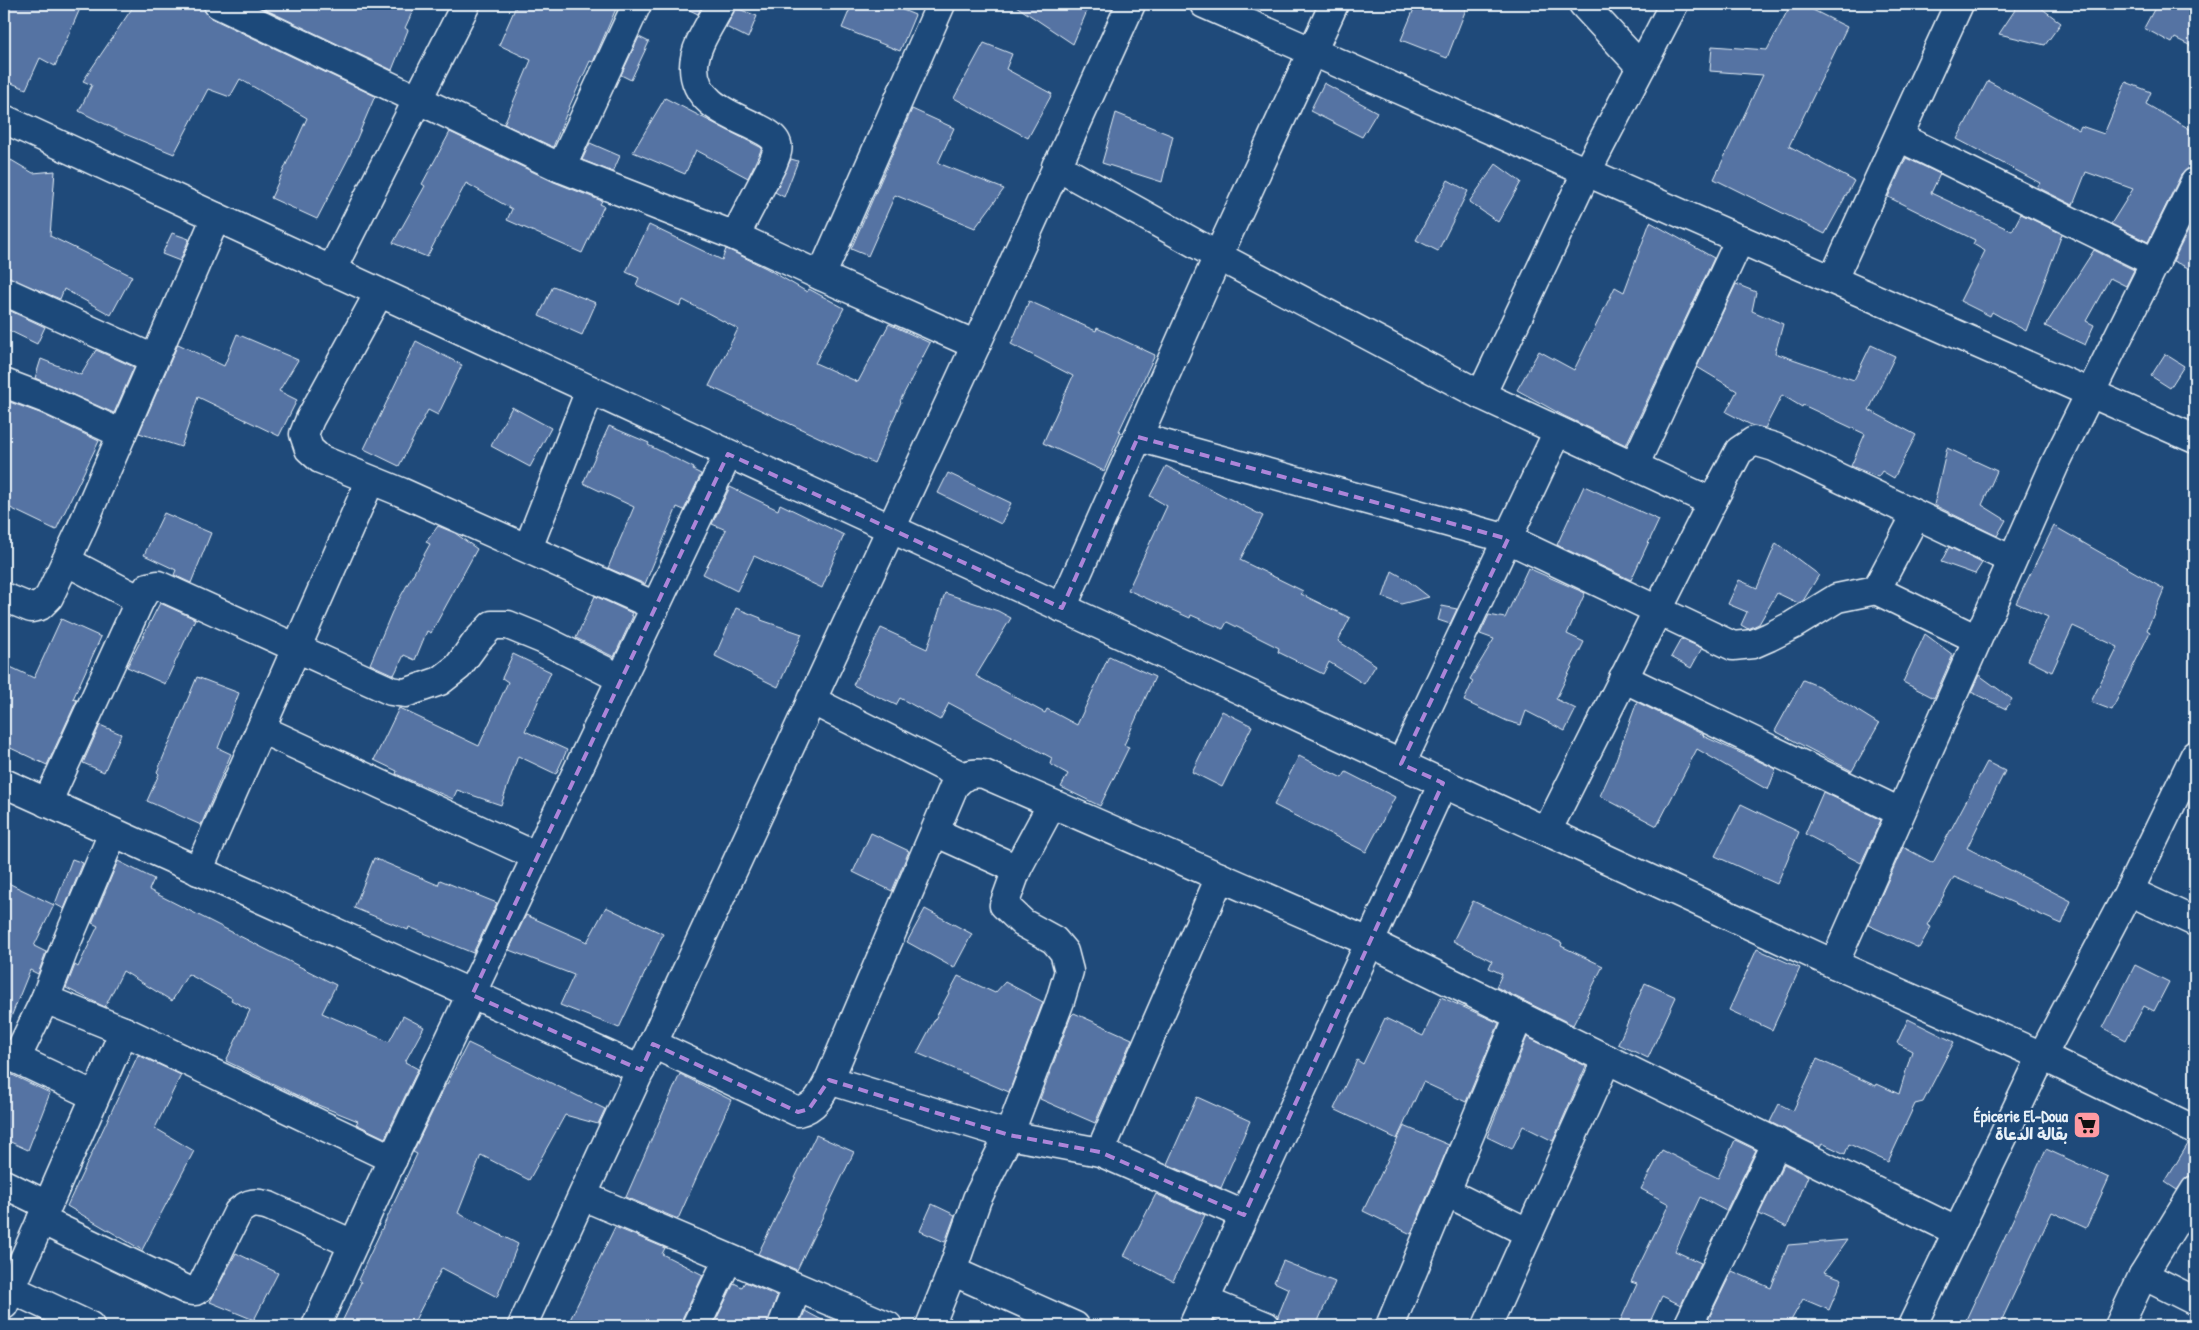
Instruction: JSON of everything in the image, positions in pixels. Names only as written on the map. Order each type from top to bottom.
[{"type":"street","points":[[218,4],[261,13],[419,99],[561,168],[736,236],[976,345]]},
{"type":"street","points":[[331,271],[466,4]]},
{"type":"street","points":[[561,168],[637,4]]},
{"type":"street","points":[[721,4],[696,53],[694,67],[697,86],[710,104],[769,134],[777,143],[777,151],[773,163],[736,236]]},
{"type":"street","points":[[522,1326],[976,345],[1131,4]]},
{"type":"street","points":[[1204,4],[2195,439]]},
{"type":"street","points":[[1062,608],[1218,256],[1334,4]]},
{"type":"street","points":[[1583,4],[1642,67]]},
{"type":"street","points":[[1480,395],[1587,172],[1674,4]]},
{"type":"street","points":[[1833,279],[1900,137],[1959,4]]},
{"type":"street","points":[[821,276],[938,5]]},
{"type":"street","points":[[4,119],[1834,964],[2042,1056],[2195,1130]]},
{"type":"street","points":[[1900,137],[2156,263]]},
{"type":"street","points":[[1056,166],[1218,256],[1480,395],[1712,502]]},
{"type":"street","points":[[1834,964],[2059,456],[2195,182]]},
{"type":"street","points":[[4,597],[31,608],[40,606],[49,598],[216,217]]},
{"type":"street","points":[[1634,466],[1740,239]]},
{"type":"street","points":[[4,291],[154,359]]},
{"type":"street","points":[[379,293],[310,419],[304,434],[309,449],[320,459],[528,548],[654,606]]},
{"type":"street","points":[[4,383],[46,399],[122,434]]},
{"type":"street","points":[[528,548],[590,390]]},
{"type":"street","points":[[1401,764],[1558,431]]},
{"type":"street","points":[[1138,437],[1508,539],[1732,646],[1753,644],[1769,637],[1793,626],[1837,598],[1876,590],[1977,639]]},
{"type":"street","points":[[1547,831],[1712,502],[1739,452],[1754,441],[1774,447],[2012,560]]},
{"type":"street","points":[[316,1326],[392,1159],[472,995],[654,606],[728,454]]},
{"type":"street","points":[[198,871],[370,480]]},
{"type":"street","points":[[1876,590],[1916,515]]},
{"type":"street","points":[[66,561],[140,600]]},
{"type":"street","points":[[47,803],[140,600],[148,587],[158,585],[391,691],[404,693],[440,681],[458,667],[477,641],[492,625],[508,625],[542,639],[620,678]]},
{"type":"street","points":[[1623,678],[1900,812]]},
{"type":"street","points":[[811,700],[962,776]]},
{"type":"street","points":[[261,729],[536,856]]},
{"type":"street","points":[[1912,1326],[2042,1056],[2129,891],[2195,754]]},
{"type":"street","points":[[653,1044],[798,1112],[809,1109],[820,1097],[829,1080],[954,786],[962,776],[973,773],[984,774],[1369,942],[1958,1232]]},
{"type":"street","points":[[4,783],[641,1070]]},
{"type":"street","points":[[1193,1326],[1443,783]]},
{"type":"street","points":[[930,1326],[952,1271],[977,1199],[1009,1135],[1060,1001],[1069,971],[1064,952],[1054,940],[1023,923],[1004,905],[1017,869],[1052,804]]},
{"type":"street","points":[[935,832],[1017,869]]},
{"type":"street","points":[[95,1096],[10,1056],[45,999],[113,833]]},
{"type":"street","points":[[1100,1152],[1220,877]]},
{"type":"street","points":[[2129,891],[2195,922]]},
{"type":"street","points":[[45,999],[124,1030],[392,1159]]},
{"type":"street","points":[[1390,1326],[1520,1016]]},
{"type":"street","points":[[90,1326],[7,1297],[124,1030]]},
{"type":"street","points":[[1487,1326],[1607,1059]]},
{"type":"street","points":[[829,1080],[1009,1135],[1100,1152],[1244,1215]]},
{"type":"street","points":[[1688,1326],[1777,1142]]},
{"type":"street","points":[[4,1184],[44,1213],[187,1290],[194,1291],[201,1287],[238,1212],[246,1204],[255,1202],[269,1206],[353,1244]]},
{"type":"street","points":[[2119,1326],[2144,1275],[2195,1190]]},
{"type":"street","points":[[1446,1192],[1529,1233]]},
{"type":"street","points":[[583,1196],[888,1326]]},
{"type":"street","points":[[696,1326],[728,1259]]},
{"type":"street","points":[[952,1271],[1075,1326]]},
{"type":"street","points":[[2144,1275],[2195,1301]]},
{"type":"street","points":[[782,1326],[797,1288]]},
{"type":"street","points":[[1205,1301],[1266,1326]]},
{"type":"highlighted area","points":[[1138,437],[1508,539],[1401,764],[1443,783],[1244,1215],[1100,1152],[1009,1135],[829,1080],[809,1109],[798,1112],[653,1044],[641,1070],[472,995],[728,454],[1062,608]]},
{"type":"building","points":[[4,4],[82,4],[55,66],[40,58],[26,89],[4,80]]},
{"type":"building","points":[[135,4],[203,4],[205,12],[211,18],[375,96],[349,157],[317,219],[271,198],[307,118],[240,79],[230,97],[208,89],[174,154],[125,134],[79,111],[92,85],[83,81]]},
{"type":"building","points":[[254,4],[416,4],[405,28],[408,30],[392,70]]},
{"type":"building","points":[[517,4],[618,4],[593,62],[590,61],[570,105],[553,147],[504,124],[531,60],[499,45]]},
{"type":"building","points":[[677,4],[703,4],[698,14]]},
{"type":"building","points":[[852,4],[888,4],[915,15],[900,51],[842,28]]},
{"type":"building","points":[[1013,4],[1090,4],[1073,44]]},
{"type":"building","points":[[1416,4],[1468,4],[1447,58],[1401,40]]},
{"type":"building","points":[[1791,4],[1801,4],[1847,27],[1789,146],[1854,181],[1825,234],[1714,179],[1763,75],[1710,71],[1712,46],[1767,50]]},
{"type":"building","points":[[2019,4],[2036,4],[2061,23],[2045,45],[1999,34]]},
{"type":"building","points":[[2157,4],[2195,4],[2195,48],[2175,38],[2172,43],[2144,28]]},
{"type":"building","points":[[736,8],[757,16],[748,38],[726,27]]},
{"type":"building","points":[[639,37],[649,42],[631,80],[621,75]]},
{"type":"building","points":[[984,43],[1012,54],[1006,69],[1052,94],[1028,138],[954,98]]},
{"type":"building","points":[[1988,81],[2079,130],[2081,126],[2104,134],[2126,82],[2151,92],[2146,104],[2195,132],[2195,163],[2181,175],[2148,242],[2111,224],[2133,189],[2086,172],[2073,205],[2037,187],[2040,183],[1957,139]]},
{"type":"building","points":[[1324,83],[1377,112],[1362,137],[1310,111]]},
{"type":"building","points":[[665,98],[762,148],[748,178],[696,150],[685,174],[633,152]]},
{"type":"building","points":[[912,109],[954,128],[938,163],[1004,189],[975,228],[895,195],[868,256],[851,249]]},
{"type":"building","points":[[1116,113],[1173,136],[1162,182],[1102,163]]},
{"type":"building","points":[[450,132],[554,182],[602,201],[600,204],[604,206],[582,253],[507,220],[512,209],[466,183],[427,257],[393,243],[425,186],[422,184]]},
{"type":"building","points":[[590,143],[620,156],[613,172],[582,160]]},
{"type":"building","points":[[1906,158],[1940,174],[1931,193],[2012,231],[2021,214],[2062,234],[2026,331],[1992,312],[1990,316],[1960,301],[1985,251],[1973,244],[1975,240],[1888,197]]},
{"type":"building","points":[[791,159],[798,161],[784,197],[775,192]]},
{"type":"building","points":[[11,160],[33,173],[55,171],[50,236],[132,276],[111,315],[64,289],[60,299],[4,276],[4,173]]},
{"type":"building","points":[[1496,164],[1521,182],[1498,222],[1469,202]]},
{"type":"building","points":[[1448,180],[1468,191],[1438,251],[1416,240]]},
{"type":"building","points":[[2195,217],[2195,271],[2173,261]]},
{"type":"building","points":[[1650,222],[1714,258],[1626,445],[1564,416],[1517,390],[1539,351],[1574,370],[1615,287],[1624,292]]},
{"type":"building","points":[[649,225],[722,260],[726,249],[729,250],[766,268],[807,292],[809,289],[844,308],[815,363],[858,382],[889,324],[930,343],[900,401],[874,463],[709,386],[738,329],[683,300],[680,306],[636,285],[639,278],[626,272]]},
{"type":"building","points":[[172,233],[189,239],[180,261],[162,254]]},
{"type":"building","points":[[2094,250],[2134,270],[2126,286],[2110,278],[2086,321],[2094,325],[2085,345],[2045,326]]},
{"type":"building","points":[[1736,284],[1756,292],[1752,311],[1783,324],[1775,353],[1854,380],[1871,345],[1895,356],[1869,410],[1916,435],[1894,478],[1882,471],[1878,477],[1851,466],[1865,434],[1803,405],[1802,407],[1782,395],[1765,428],[1753,426],[1726,412],[1737,391],[1697,367]]},
{"type":"building","points":[[553,286],[596,303],[582,335],[539,316]]},
{"type":"building","points":[[1029,301],[1096,331],[1097,328],[1155,355],[1119,431],[1121,432],[1104,471],[1043,443],[1073,376],[1011,344]]},
{"type":"building","points":[[4,308],[45,327],[37,344],[4,328]]},
{"type":"building","points":[[237,334],[298,360],[279,391],[297,400],[279,436],[198,397],[181,447],[139,433],[178,344],[224,366]]},
{"type":"building","points":[[416,341],[462,365],[438,415],[428,410],[399,466],[364,449]]},
{"type":"building","points":[[96,350],[134,367],[114,413],[35,378],[41,359],[81,375]]},
{"type":"building","points":[[2165,354],[2184,366],[2170,388],[2151,376]]},
{"type":"building","points":[[4,400],[40,413],[99,441],[56,530],[4,505]]},
{"type":"building","points":[[512,407],[551,428],[530,467],[491,446]]},
{"type":"building","points":[[609,426],[649,443],[648,445],[694,468],[693,470],[701,474],[684,510],[677,507],[645,584],[608,568],[634,507],[583,483]]},
{"type":"building","points":[[1947,448],[1997,471],[1982,505],[2006,520],[1997,536],[1934,505]]},
{"type":"building","points":[[1166,466],[1263,516],[1240,560],[1303,591],[1301,594],[1350,618],[1338,641],[1376,665],[1364,684],[1329,662],[1323,674],[1278,652],[1279,648],[1227,622],[1223,629],[1191,615],[1190,618],[1128,590],[1167,506],[1150,496]]},
{"type":"building","points":[[948,473],[1011,503],[1001,524],[938,493]]},
{"type":"building","points":[[1584,486],[1659,520],[1631,580],[1557,545]]},
{"type":"building","points":[[730,487],[778,510],[780,504],[844,535],[822,588],[754,556],[737,591],[703,574],[726,530],[712,524]]},
{"type":"building","points":[[164,513],[211,533],[191,583],[174,575],[176,570],[144,555]]},
{"type":"building","points":[[438,526],[455,533],[477,549],[431,633],[427,631],[415,660],[404,655],[394,675],[370,664],[392,612],[430,544],[426,542]]},
{"type":"building","points":[[2054,526],[2164,589],[2147,630],[2150,632],[2112,710],[2091,702],[2118,647],[2073,626],[2052,672],[2028,660],[2048,617],[2016,603]]},
{"type":"building","points":[[1776,543],[1819,575],[1803,601],[1798,603],[1777,593],[1759,624],[1748,629],[1741,625],[1747,612],[1728,604],[1739,580],[1757,588]]},
{"type":"building","points":[[1949,547],[1982,563],[1975,574],[1941,562]]},
{"type":"building","points":[[1528,568],[1585,593],[1567,634],[1584,642],[1556,699],[1576,709],[1565,731],[1526,711],[1521,725],[1507,721],[1464,701],[1473,681],[1470,679],[1494,639],[1480,634],[1489,615],[1505,618]]},
{"type":"building","points":[[1392,571],[1406,579],[1429,597],[1401,604],[1383,597]]},
{"type":"building","points":[[945,593],[998,611],[1011,618],[976,676],[1045,713],[1047,709],[1077,725],[1109,656],[1155,677],[1124,745],[1129,747],[1100,806],[1061,787],[1068,774],[1050,764],[1052,758],[949,703],[940,720],[900,698],[896,705],[853,685],[881,628],[927,649]]},
{"type":"building","points":[[595,596],[632,613],[631,615],[633,616],[614,657],[576,638]]},
{"type":"building","points":[[160,603],[195,619],[165,684],[127,667]]},
{"type":"building","points":[[1442,606],[1457,609],[1450,624],[1438,620]]},
{"type":"building","points":[[736,608],[761,618],[761,620],[802,634],[778,687],[715,656]]},
{"type":"building","points":[[61,619],[101,637],[73,699],[77,700],[47,765],[4,745],[4,664],[34,678]]},
{"type":"building","points":[[1925,634],[1953,655],[1934,698],[1903,682]]},
{"type":"building","points":[[1681,639],[1702,648],[1691,668],[1671,657]]},
{"type":"building","points":[[513,654],[551,672],[525,731],[567,750],[556,774],[518,756],[501,805],[457,790],[453,799],[396,774],[397,771],[374,760],[399,708],[479,746],[508,682],[502,678]]},
{"type":"building","points":[[1979,675],[2012,699],[2006,709],[1971,692]]},
{"type":"building","points":[[197,677],[239,693],[218,748],[231,754],[201,825],[147,801],[159,774],[157,772]]},
{"type":"building","points":[[1803,680],[1818,686],[1879,724],[1852,771],[1775,731]]},
{"type":"building","points":[[1637,702],[1703,736],[1776,769],[1768,790],[1697,749],[1657,826],[1600,796],[1614,765]]},
{"type":"building","points":[[1222,711],[1252,726],[1222,787],[1192,772]]},
{"type":"building","points":[[100,725],[121,734],[104,772],[83,763]]},
{"type":"building","points":[[1299,756],[1342,778],[1346,772],[1395,797],[1366,852],[1274,805]]},
{"type":"building","points":[[1987,762],[2005,771],[1967,848],[2071,901],[2062,924],[1954,877],[1927,925],[1931,927],[1919,948],[1868,925],[1903,847],[1933,863]]},
{"type":"building","points":[[1823,792],[1881,820],[1861,863],[1805,834]]},
{"type":"building","points":[[1741,804],[1799,832],[1777,884],[1715,856]]},
{"type":"building","points":[[871,833],[909,851],[892,891],[853,872]]},
{"type":"building","points":[[374,858],[438,885],[440,880],[497,903],[473,953],[409,927],[408,930],[354,908]]},
{"type":"building","points":[[72,859],[83,863],[64,909],[55,904]]},
{"type":"building","points":[[118,861],[154,879],[149,890],[336,985],[322,1013],[389,1042],[403,1016],[424,1027],[405,1062],[418,1069],[385,1138],[356,1124],[358,1121],[313,1103],[226,1061],[250,1010],[188,974],[172,1001],[123,971],[105,1007],[66,988],[75,965],[78,967],[98,926],[92,923]]},
{"type":"building","points":[[4,881],[54,905],[34,946],[46,952],[38,974],[30,970],[5,1032]]},
{"type":"building","points":[[1473,901],[1562,943],[1561,946],[1603,966],[1573,1025],[1496,987],[1502,974],[1489,968],[1492,961],[1453,941]]},
{"type":"building","points":[[606,907],[663,934],[619,1028],[560,1005],[574,975],[509,950],[526,915],[587,942]]},
{"type":"building","points":[[925,909],[972,934],[954,968],[907,942]]},
{"type":"building","points":[[1757,949],[1800,968],[1772,1030],[1729,1010]]},
{"type":"building","points":[[2135,965],[2169,982],[2154,1011],[2144,1006],[2126,1040],[2103,1028]]},
{"type":"building","points":[[958,976],[995,993],[1005,982],[1043,1002],[1009,1092],[917,1053]]},
{"type":"building","points":[[1645,983],[1676,997],[1648,1058],[1618,1044]]},
{"type":"building","points":[[1441,997],[1499,1023],[1466,1102],[1423,1082],[1397,1139],[1334,1109],[1357,1060],[1363,1064],[1385,1018],[1423,1036]]},
{"type":"building","points":[[1074,1013],[1132,1039],[1095,1123],[1040,1099],[1071,1016]]},
{"type":"building","points":[[1908,1019],[1954,1042],[1923,1102],[1915,1104],[1888,1162],[1849,1144],[1845,1154],[1822,1143],[1820,1147],[1770,1122],[1779,1104],[1793,1111],[1817,1059],[1876,1086],[1877,1084],[1899,1094],[1912,1051],[1897,1043]]},
{"type":"building","points":[[1527,1037],[1586,1066],[1553,1141],[1523,1126],[1512,1149],[1487,1137]]},
{"type":"building","points":[[468,1043],[605,1109],[598,1124],[565,1115],[529,1180],[481,1155],[458,1213],[518,1244],[497,1297],[442,1268],[412,1326],[340,1326],[361,1282],[358,1280],[417,1154],[413,1152]]},
{"type":"building","points":[[138,1055],[181,1075],[155,1128],[194,1151],[142,1250],[67,1206]]},
{"type":"building","points":[[4,1071],[50,1093],[28,1150],[4,1139]]},
{"type":"building","points":[[680,1074],[731,1100],[678,1219],[626,1197]]},
{"type":"building","points":[[1197,1097],[1250,1121],[1221,1188],[1167,1164]]},
{"type":"building","points":[[1404,1126],[1449,1145],[1411,1234],[1363,1211]]},
{"type":"building","points":[[816,1135],[854,1152],[797,1270],[758,1254]]},
{"type":"building","points":[[1735,1140],[1756,1150],[1726,1211],[1700,1197],[1675,1251],[1701,1263],[1681,1305],[1662,1296],[1648,1326],[1618,1326],[1637,1284],[1631,1282],[1669,1204],[1641,1189],[1662,1150],[1718,1178]]},
{"type":"building","points":[[2188,1144],[2195,1145],[2195,1174],[2187,1177],[2177,1190],[2165,1182]]},
{"type":"building","points":[[2046,1149],[2109,1178],[2086,1228],[2052,1212],[1999,1326],[1963,1326]]},
{"type":"building","points":[[1784,1164],[1808,1176],[1787,1227],[1759,1214]]},
{"type":"building","points":[[1156,1194],[1205,1215],[1173,1281],[1124,1256]]},
{"type":"building","points":[[932,1204],[955,1215],[945,1242],[920,1231]]},
{"type":"building","points":[[615,1227],[665,1248],[662,1254],[703,1275],[682,1319],[681,1326],[567,1326]]},
{"type":"building","points":[[1847,1240],[1824,1272],[1842,1279],[1829,1310],[1803,1299],[1788,1326],[1705,1326],[1732,1271],[1771,1288],[1788,1245]]},
{"type":"building","points":[[236,1253],[278,1273],[254,1320],[210,1302]]},
{"type":"building","points":[[1283,1261],[1335,1282],[1316,1326],[1281,1326],[1278,1316],[1289,1289],[1274,1282]]},
{"type":"building","points":[[745,1282],[777,1296],[767,1326],[713,1326],[734,1283],[742,1287]]},
{"type":"building","points":[[805,1311],[833,1326],[799,1326]]},
{"type":"place","name":"Épicerie El-Doua بقالة الدعاة","points":[[2087,1125]]}]
